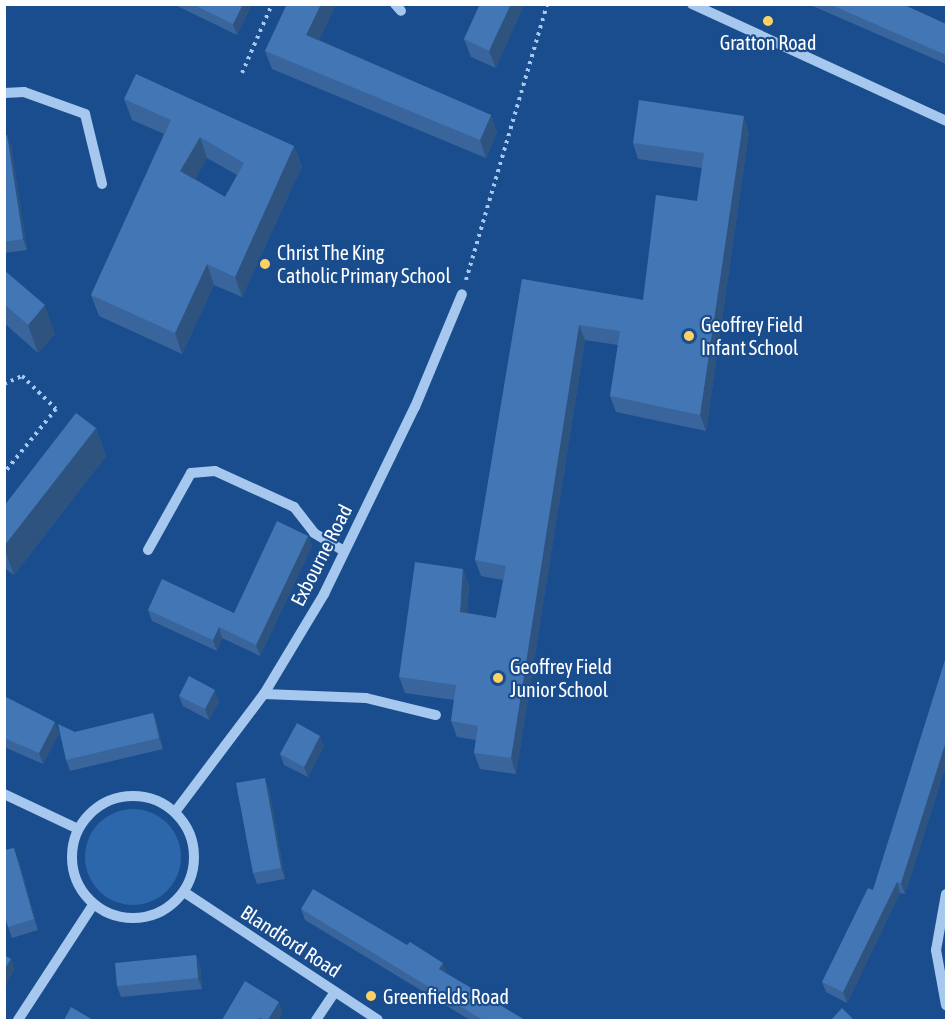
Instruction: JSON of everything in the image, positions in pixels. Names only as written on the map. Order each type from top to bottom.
[{"type":"street","points":[[692,4],[946,121]]},
{"type":"street","points":[[4,93],[24,92],[85,114],[102,184]]},
{"type":"street","name":"Exbourne Road","points":[[175,812],[264,694],[344,551],[415,407],[462,294]]},
{"type":"street","points":[[148,550],[190,473],[215,471],[294,507],[314,533],[344,551]]},
{"type":"street","points":[[264,694],[366,698],[436,715]]},
{"type":"street","points":[[4,794],[78,829]]},
{"type":"street","points":[[123,796],[150,799],[175,812],[193,842],[192,877],[184,892],[170,907],[141,918],[111,915],[93,905],[72,869],[78,829],[97,808],[123,796]]},
{"type":"street","name":"Blandford Road","points":[[184,892],[378,1020]]},
{"type":"street","points":[[946,894],[936,950],[946,1005]]},
{"type":"street","points":[[18,1020],[93,905]]},
{"type":"street","points":[[316,1020],[336,992]]},
{"type":"path","points":[[242,73],[272,4]]},
{"type":"path","points":[[462,294],[547,4]]},
{"type":"path","points":[[4,384],[22,376],[56,409],[4,473]]},
{"type":"shaded area","points":[[133,809],[151,813],[167,823],[177,839],[181,857],[177,875],[167,891],[151,901],[133,905],[115,901],[99,891],[89,875],[85,857],[89,839],[99,823],[115,813]]},
{"type":"building","points":[[192,4],[243,4],[233,24]]},
{"type":"building","points":[[287,4],[321,4],[306,35],[491,115],[480,140],[265,51]]},
{"type":"building","points":[[480,4],[511,4],[489,51],[464,39]]},
{"type":"building","points":[[829,4],[902,4],[946,24],[946,55]]},
{"type":"building","points":[[136,74],[294,146],[235,277],[207,264],[175,333],[91,295],[171,120],[124,99]],"holes":[[[200,137],[244,163],[225,197],[180,171]]]},
{"type":"building","points":[[639,100],[744,116],[700,415],[610,396],[620,331],[579,325],[511,758],[474,753],[478,726],[451,721],[456,685],[399,677],[415,562],[463,569],[460,612],[496,618],[506,566],[475,560],[522,279],[643,300],[656,195],[697,201],[704,153],[633,143]]},
{"type":"building","points":[[4,135],[7,135],[23,239],[4,242]]},
{"type":"building","points":[[4,270],[45,305],[28,325],[4,304]]},
{"type":"building","points":[[76,413],[96,428],[4,546],[4,506]]},
{"type":"building","points":[[277,521],[308,536],[256,645],[219,627],[213,640],[148,610],[162,579],[234,613]]},
{"type":"building","points":[[946,657],[946,741],[901,883],[897,882],[843,992],[822,982],[868,888],[873,890]]},
{"type":"building","points":[[189,676],[215,690],[205,709],[179,696]]},
{"type":"building","points":[[4,696],[55,722],[39,753],[4,738]]},
{"type":"building","points":[[153,713],[159,738],[66,760],[58,724],[75,732]]},
{"type":"building","points":[[297,723],[320,736],[304,767],[280,754]]},
{"type":"building","points":[[265,778],[281,868],[253,873],[236,783]]},
{"type":"building","points":[[14,848],[34,919],[8,927],[4,914],[4,850]]},
{"type":"building","points":[[313,889],[407,945],[410,942],[443,963],[439,969],[525,1020],[483,1020],[301,909]]},
{"type":"building","points":[[4,955],[11,959],[4,970]]},
{"type":"building","points":[[196,955],[198,978],[117,986],[115,963]]},
{"type":"building","points":[[245,981],[279,1002],[268,1020],[260,1018],[258,1020],[222,1020]]},
{"type":"building","points":[[71,1007],[93,1020],[64,1020]]},
{"type":"building","points":[[842,1008],[854,1020],[831,1020]]},
{"type":"place","name":"Gratton Road","points":[[768,21]]},
{"type":"place","name":"Christ The King Catholic Primary School","points":[[265,264]]},
{"type":"place","name":"Geoffrey Field Infant School","points":[[689,336]]},
{"type":"place","name":"Geoffrey Field Junior School","points":[[498,678]]},
{"type":"place","name":"Greenfields Road","points":[[371,996]]}]
